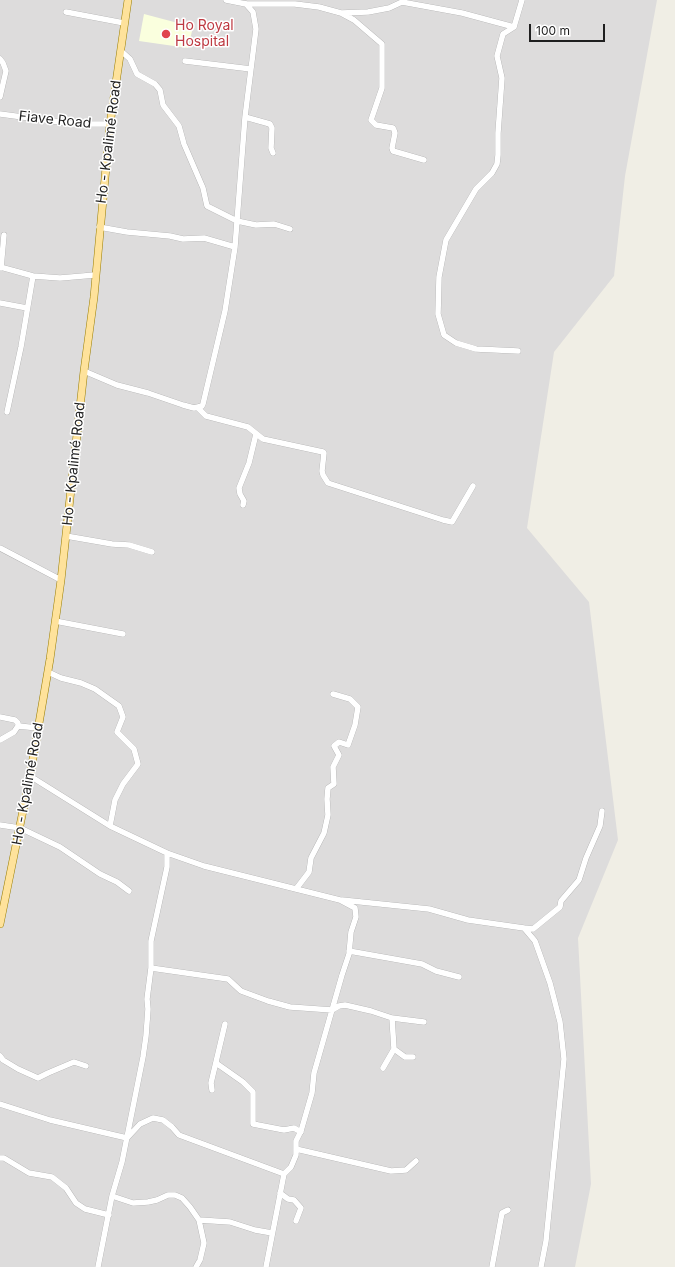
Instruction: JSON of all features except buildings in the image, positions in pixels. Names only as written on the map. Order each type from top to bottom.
[{"type":"main road","name":"Ho - Kpalimé Road","points":[[0,924],[30,776],[48,672],[61,580],[84,371],[94,297],[99,227],[110,124],[128,0]]},
{"type":"street","points":[[226,0],[319,7],[341,13],[354,20],[382,44],[382,88],[371,120],[376,125],[393,128],[395,133],[392,148],[393,151],[424,160]]},
{"type":"street","points":[[518,351],[476,349],[456,343],[444,335],[438,314],[439,277],[446,240],[476,189],[492,174],[497,164],[502,78],[497,56],[503,34],[514,27],[522,0]]},
{"type":"street","points":[[341,13],[368,12],[389,8],[402,1],[462,13],[514,27]]},
{"type":"street","points":[[198,408],[203,404],[206,396],[230,285],[237,221],[245,117],[256,29],[253,12],[248,2]]},
{"type":"street","points":[[66,12],[124,23]]},
{"type":"street","points":[[121,51],[130,59],[138,74],[155,84],[160,90],[161,102],[179,126],[184,144],[203,188],[207,206],[237,221],[256,225],[274,224],[290,229]]},
{"type":"street","points":[[0,59],[6,71],[0,96]]},
{"type":"street","points":[[185,61],[251,69]]},
{"type":"street","name":"Fiave Road","points":[[0,114],[75,124],[110,124]]},
{"type":"street","points":[[245,117],[270,124],[272,128],[272,153]]},
{"type":"street","points":[[99,227],[183,239],[204,238],[234,247]]},
{"type":"street","points":[[4,235],[1,268],[33,276],[60,278],[96,275]]},
{"type":"street","points":[[7,412],[22,347],[33,276]]},
{"type":"street","points":[[0,304],[27,308]]},
{"type":"street","points":[[84,371],[117,385],[148,393],[183,405],[198,408],[206,416],[248,427],[260,438],[272,442],[323,452],[322,471],[323,476],[328,483],[442,520],[452,522],[473,486]]},
{"type":"street","points":[[243,505],[244,501],[240,494],[239,488],[249,463],[256,434]]},
{"type":"street","points":[[66,536],[112,544],[129,545],[152,552]]},
{"type":"street","points":[[0,548],[61,580]]},
{"type":"street","points":[[55,621],[123,634]]},
{"type":"street","points":[[48,672],[60,678],[88,686],[119,706],[123,717],[117,732],[134,749],[138,764],[115,800],[110,826]]},
{"type":"street","points":[[296,889],[308,872],[311,858],[324,833],[328,815],[328,788],[334,784],[333,767],[339,755],[334,746],[339,742],[348,745],[355,725],[358,707],[350,699],[333,694]]},
{"type":"street","points":[[0,717],[15,720],[18,726]]},
{"type":"street","points":[[18,726],[38,728]]},
{"type":"street","points":[[0,740],[14,732],[18,726]]},
{"type":"street","points":[[30,776],[110,826],[167,853],[204,866],[340,900],[429,909],[468,920],[533,929],[560,907],[562,902],[579,880],[586,858],[600,826],[602,811]]},
{"type":"street","points":[[0,825],[20,828],[60,847],[100,874],[118,882],[129,891]]},
{"type":"street","points":[[98,1267],[112,1196],[127,1138],[146,1036],[148,1009],[147,999],[151,968],[151,941],[167,867],[167,853]]},
{"type":"street","points":[[266,1267],[284,1174],[291,1168],[296,1155],[296,1141],[301,1132],[312,1093],[314,1073],[350,950],[352,932],[356,917],[355,908],[340,900]]},
{"type":"street","points":[[524,928],[535,941],[550,982],[560,1022],[564,1059],[546,1241],[541,1267]]},
{"type":"street","points":[[350,950],[422,964],[436,971],[459,977]]},
{"type":"street","points":[[151,968],[228,979],[242,991],[268,1002],[290,1007],[332,1010],[339,1006],[345,1005],[392,1018],[424,1022]]},
{"type":"street","points":[[383,1068],[394,1049],[392,1018]]},
{"type":"street","points":[[212,1090],[212,1083],[225,1024]]},
{"type":"street","points":[[394,1049],[405,1056],[413,1057]]},
{"type":"street","points":[[0,1056],[3,1060],[18,1069],[38,1078],[74,1062],[86,1066]]},
{"type":"street","points":[[216,1063],[243,1082],[253,1092],[252,1124],[284,1130],[294,1128],[301,1132]]},
{"type":"street","points":[[0,1104],[50,1120],[127,1138]]},
{"type":"street","points":[[127,1138],[140,1124],[153,1118],[162,1120],[172,1127],[179,1135],[284,1174]]},
{"type":"street","points":[[296,1149],[391,1171],[406,1170],[416,1161]]},
{"type":"street","points":[[0,1158],[4,1158],[29,1173],[52,1177],[66,1188],[76,1203],[85,1209],[109,1215]]},
{"type":"street","points":[[280,1193],[288,1199],[294,1200],[301,1208],[296,1221]]},
{"type":"street","points":[[112,1196],[133,1203],[157,1200],[168,1195],[175,1195],[182,1198],[199,1220],[204,1243],[200,1260],[196,1267]]},
{"type":"street","points":[[492,1267],[502,1212],[508,1210]]},
{"type":"street","points":[[199,1220],[230,1222],[255,1230],[272,1233]]},
{"type":"shaded area","points":[[0,0],[657,0],[625,176],[614,276],[554,352],[527,528],[589,602],[618,840],[578,938],[591,1184],[575,1267],[0,1267]]},
{"type":"shaded area","name":"Ho Royal Hospital","points":[[144,14],[193,27],[188,48],[139,41]]},
{"type":"place","name":"Ho Royal Hospital","points":[[166,34]]}]
